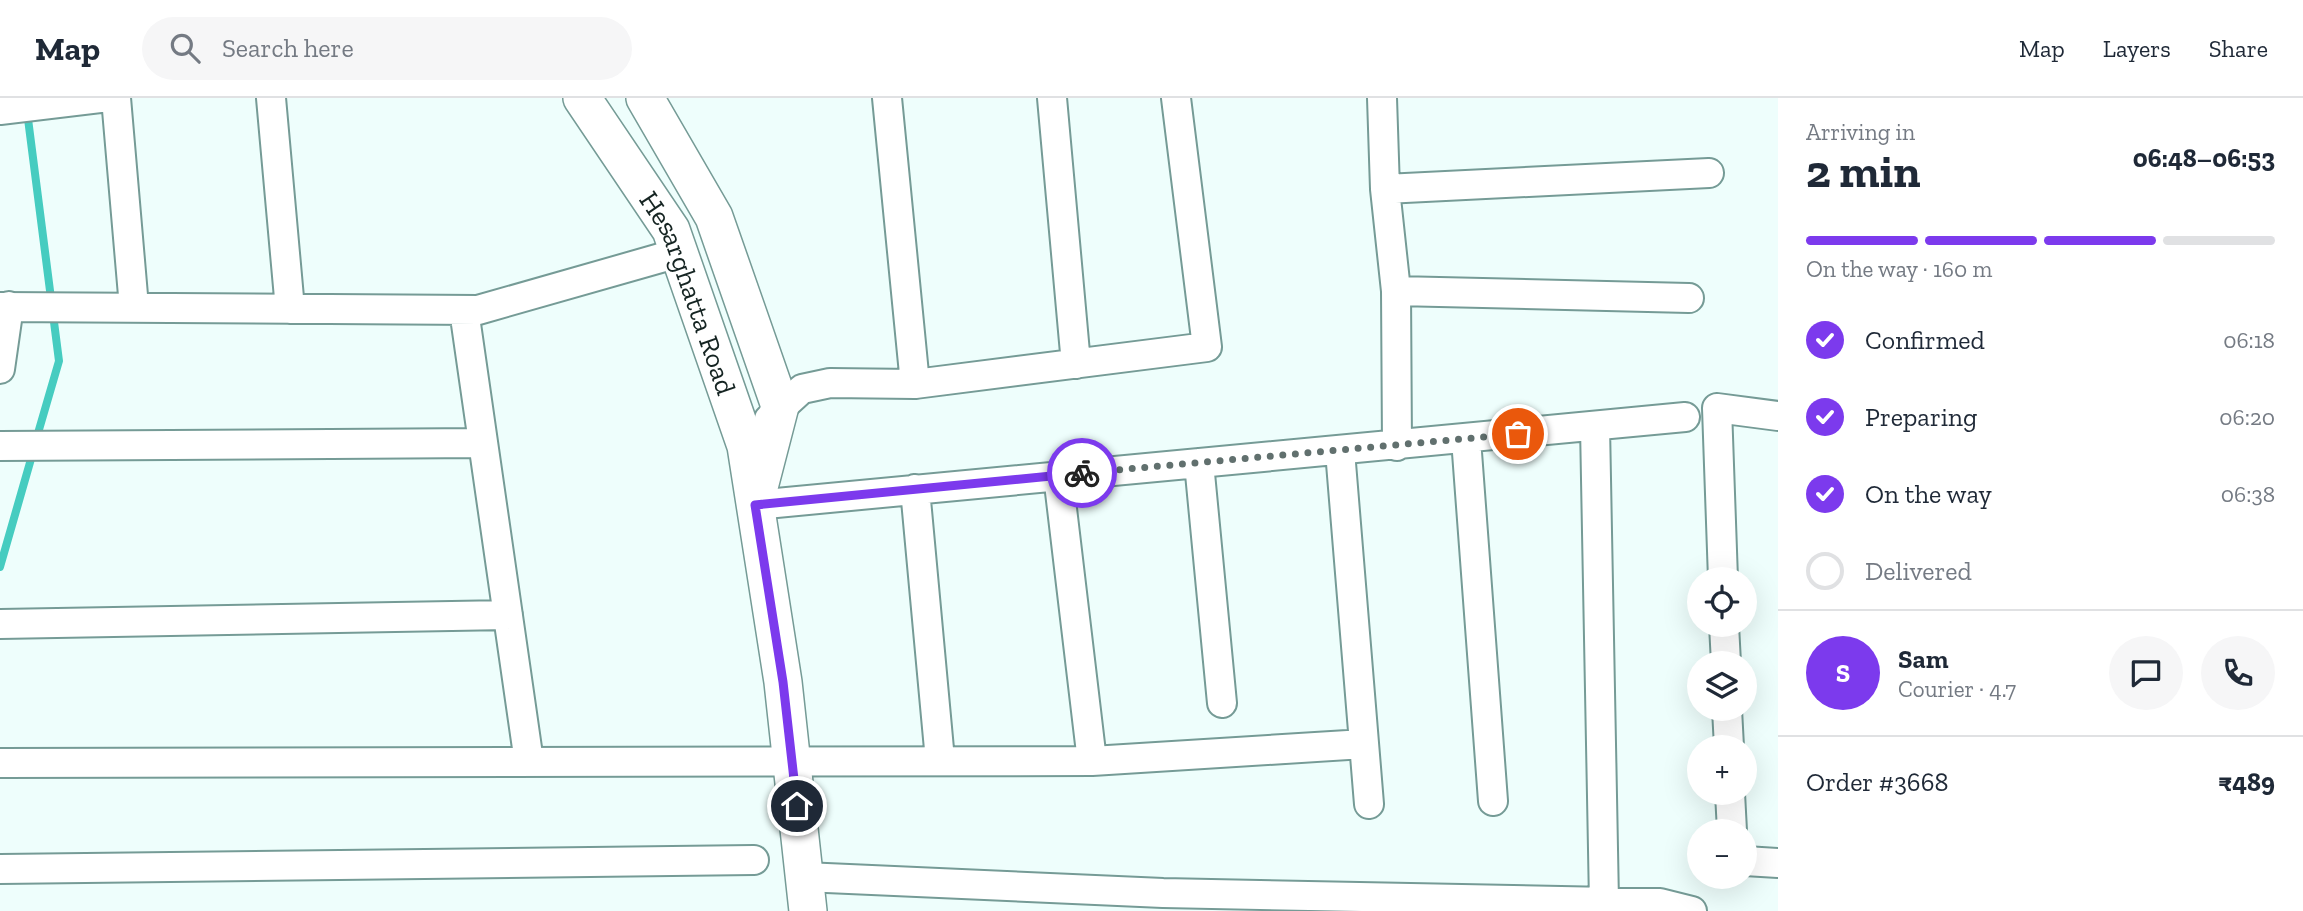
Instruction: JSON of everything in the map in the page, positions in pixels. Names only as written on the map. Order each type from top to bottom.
[{"type":"main road","name":"Hesarghatta Road","points":[[582,98],[671,230],[746,446],[783,682],[806,894]]},
{"type":"main road","name":"Hesarghatta Road","points":[[645,98],[714,218],[780,406],[755,505]]},
{"type":"street","points":[[0,110],[100,98]]},
{"type":"street","points":[[116,98],[134,307]]},
{"type":"street","points":[[271,98],[290,309]]},
{"type":"street","points":[[887,98],[915,384]]},
{"type":"street","points":[[1052,98],[1076,364]]},
{"type":"street","points":[[746,446],[780,406],[802,389],[830,383],[915,384],[1207,347],[1176,98]]},
{"type":"street","points":[[1382,98],[1385,189],[1396,291],[1397,446]]},
{"type":"street","points":[[1385,189],[1709,173]]},
{"type":"street","points":[[0,369],[5,307],[478,310],[671,255]]},
{"type":"street","points":[[1396,291],[1689,298]]},
{"type":"street","points":[[464,310],[529,762]]},
{"type":"street","points":[[1723,567],[1717,408],[1778,416]]},
{"type":"street","points":[[755,505],[1685,417]]},
{"type":"street","points":[[1595,426],[1604,902]]},
{"type":"street","points":[[1466,439],[1493,801]]},
{"type":"street","points":[[0,446],[483,443]]},
{"type":"street","points":[[1339,451],[1369,804]]},
{"type":"street","points":[[1199,463],[1222,703]]},
{"type":"street","points":[[1058,475],[1092,761]]},
{"type":"street","points":[[915,489],[940,760]]},
{"type":"street","points":[[0,624],[508,615]]},
{"type":"street","points":[[0,763],[791,759],[1092,761],[1364,744]]},
{"type":"street","points":[[0,869],[754,860]]},
{"type":"street","points":[[1757,862],[1778,863]]},
{"type":"street","points":[[806,894],[1164,902],[1604,902],[1692,911]]},
{"type":"waterway","points":[[27,111],[59,361],[36,440]]},
{"type":"waterway","points":[[0,567],[33,452]]},
{"type":"way so far","points":[[1082,473],[1518,434]]},
{"type":"route","points":[[797,806],[783,682],[755,505],[1082,473]]}]
